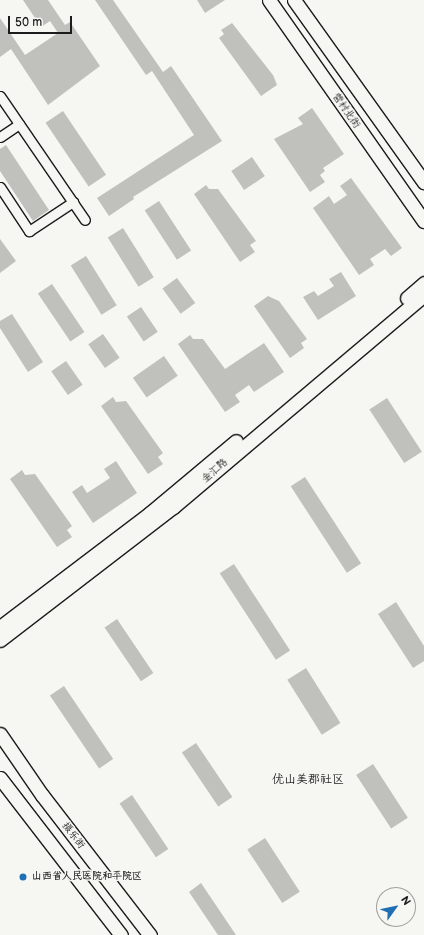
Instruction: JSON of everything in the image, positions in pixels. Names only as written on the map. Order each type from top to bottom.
[{"type":"street","name":"营村北街","points":[[269,0],[424,221]]},
{"type":"street","points":[[294,0],[424,182]]},
{"type":"street","points":[[0,96],[85,220]]},
{"type":"street","points":[[0,137],[19,124]]},
{"type":"street","points":[[0,187],[29,231],[73,202]]},
{"type":"street","name":"金汇路","points":[[0,627],[150,513],[424,284]]},
{"type":"street","name":"金汇路","points":[[0,640],[173,507],[424,295]]},
{"type":"street","name":"摄乐街","points":[[0,734],[42,795],[150,935]]},
{"type":"street","points":[[0,778],[121,935]]},
{"type":"building","points":[[23,0],[48,0],[65,25],[70,22],[100,66],[48,105],[11,49],[0,57],[0,18],[25,55],[58,33],[50,21],[41,27]]},
{"type":"building","points":[[95,0],[113,0],[163,72],[171,66],[222,141],[133,197],[134,199],[109,216],[97,198],[194,135],[152,71],[146,75]]},
{"type":"building","points":[[197,0],[225,0],[205,13]]},
{"type":"building","points":[[232,23],[273,75],[277,85],[261,96],[219,38],[224,34],[221,30]]},
{"type":"building","points":[[312,108],[344,154],[323,168],[325,171],[320,175],[325,182],[310,192],[274,139],[303,124],[298,118]]},
{"type":"building","points":[[63,111],[106,175],[89,187],[46,123]]},
{"type":"building","points":[[6,145],[49,210],[33,221],[0,171],[0,149]]},
{"type":"building","points":[[252,157],[265,176],[244,190],[231,171]]},
{"type":"building","points":[[351,178],[402,248],[391,256],[385,249],[370,259],[374,265],[359,275],[313,208],[329,196],[334,204],[347,195],[340,186]]},
{"type":"building","points":[[206,185],[209,189],[218,189],[256,241],[250,245],[255,252],[240,262],[194,194]]},
{"type":"building","points":[[159,201],[191,250],[177,260],[145,210]]},
{"type":"building","points":[[123,228],[154,277],[138,287],[108,238]]},
{"type":"building","points":[[0,239],[16,261],[0,273]]},
{"type":"building","points":[[86,256],[117,305],[101,315],[71,266]]},
{"type":"building","points":[[341,272],[356,296],[318,320],[303,297],[314,291],[318,296],[334,286],[329,279]]},
{"type":"building","points":[[177,278],[195,303],[181,314],[162,289]]},
{"type":"building","points":[[52,284],[84,332],[70,342],[38,294]]},
{"type":"building","points":[[268,296],[279,301],[307,339],[301,343],[304,348],[290,358],[254,306]]},
{"type":"building","points":[[141,307],[158,332],[144,341],[127,317]]},
{"type":"building","points":[[12,314],[43,362],[28,372],[0,328],[0,321]]},
{"type":"building","points":[[103,334],[120,358],[105,368],[88,344]]},
{"type":"building","points":[[190,335],[193,339],[203,339],[225,369],[264,343],[284,372],[254,392],[249,385],[235,395],[240,402],[225,412],[178,344]]},
{"type":"building","points":[[164,356],[178,376],[147,397],[133,378]]},
{"type":"building","points":[[66,361],[83,385],[68,395],[51,371]]},
{"type":"building","points":[[113,397],[116,402],[126,401],[163,453],[158,457],[163,464],[148,474],[101,406]]},
{"type":"building","points":[[387,398],[422,452],[404,463],[369,409]]},
{"type":"building","points":[[116,461],[137,493],[93,523],[72,492],[82,485],[87,493],[110,478],[104,469]]},
{"type":"building","points":[[22,470],[25,475],[35,474],[72,526],[67,530],[72,537],[57,547],[10,479]]},
{"type":"building","points":[[305,477],[361,563],[347,573],[291,486]]},
{"type":"building","points":[[234,564],[290,650],[276,660],[220,573]]},
{"type":"building","points":[[396,602],[424,646],[424,661],[413,668],[378,614]]},
{"type":"building","points":[[117,619],[153,673],[141,681],[105,627]]},
{"type":"building","points":[[306,668],[340,723],[322,735],[287,680]]},
{"type":"building","points":[[64,686],[113,759],[99,768],[50,696]]},
{"type":"building","points":[[196,743],[232,797],[218,806],[182,753]]},
{"type":"building","points":[[373,764],[408,818],[391,829],[356,775]]},
{"type":"building","points":[[132,795],[168,849],[156,857],[120,803]]},
{"type":"building","points":[[265,838],[300,892],[282,903],[247,849]]},
{"type":"building","points":[[201,883],[236,935],[218,935],[189,892]]},
{"type":"place","name":"山西省人民医院和平院区","points":[[23,877]]},
{"type":"district","name":"优山美郡社区","points":[[308,780]]}]
